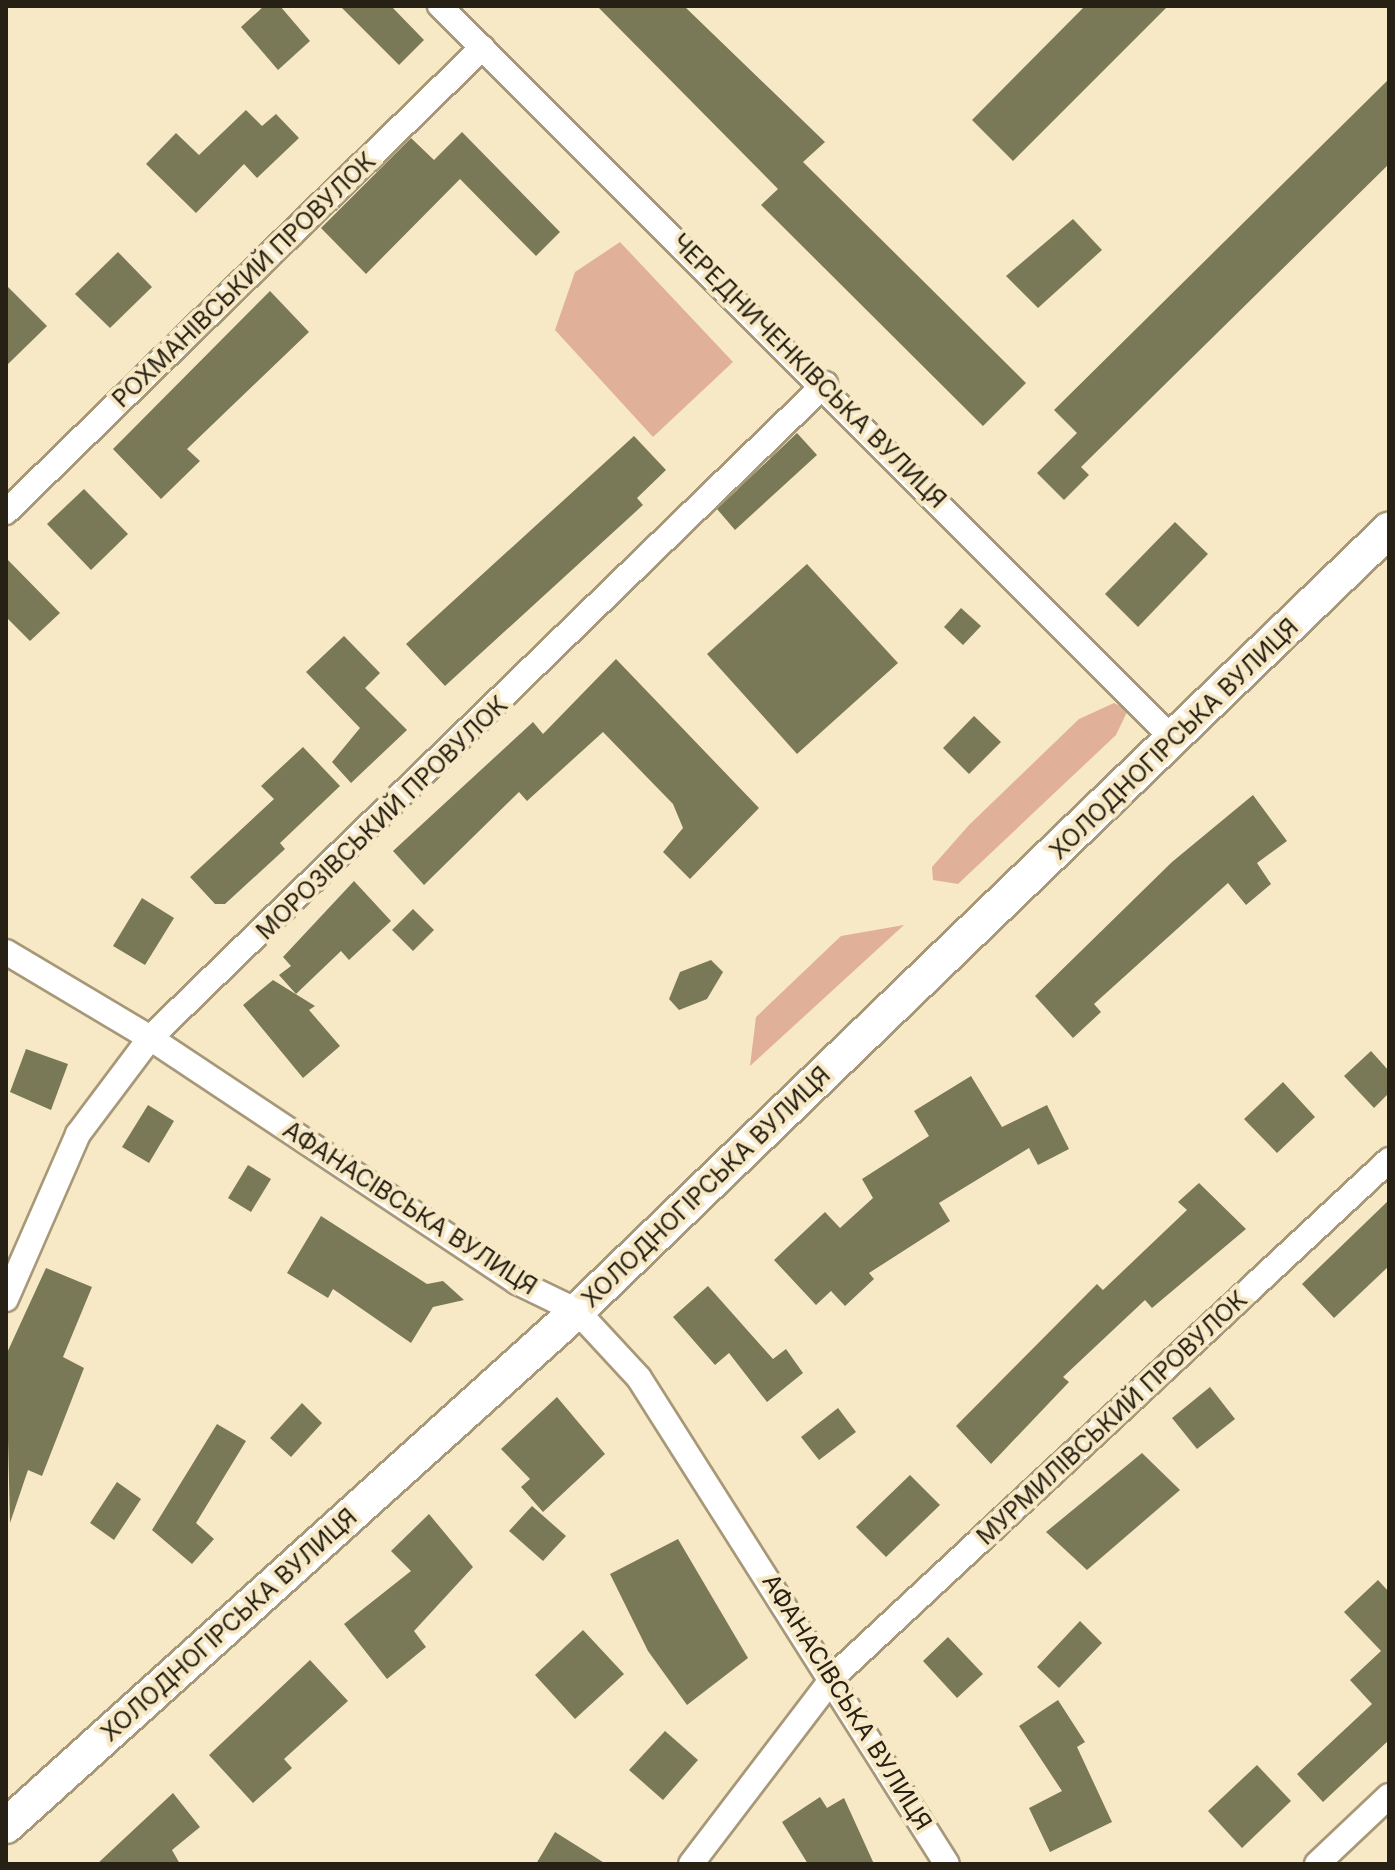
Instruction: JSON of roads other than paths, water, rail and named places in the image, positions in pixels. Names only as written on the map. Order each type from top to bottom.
[{"type":"main road","name":"ХОЛОДНОГІРСЬКА ВУЛИЦЯ","points":[[6,1826],[577,1311],[1389,530]]},
{"type":"street","name":"ЧЕРЕДНИЧЕНКІВСЬКА ВУЛИЦЯ","points":[[440,6],[825,384],[1174,740]]},
{"type":"street","name":"РОХМАНІВСЬКИЙ ПРОВУЛОК","points":[[6,512],[482,48]]},
{"type":"street","name":"МОРОЗІВСЬКИЙ ПРОВУЛОК","points":[[6,1299],[78,1134],[150,1038],[825,384]]},
{"type":"street","name":"АФАНАСІВСЬКА ВУЛИЦЯ","points":[[6,952],[150,1038],[517,1282],[577,1311],[639,1378],[834,1676],[947,1864]]},
{"type":"street","name":"МУРМИЛІВСЬКИЙ ПРОВУЛОК","points":[[691,1864],[834,1676],[1389,1160]]},
{"type":"street","points":[[1317,1864],[1389,1796]]}]
